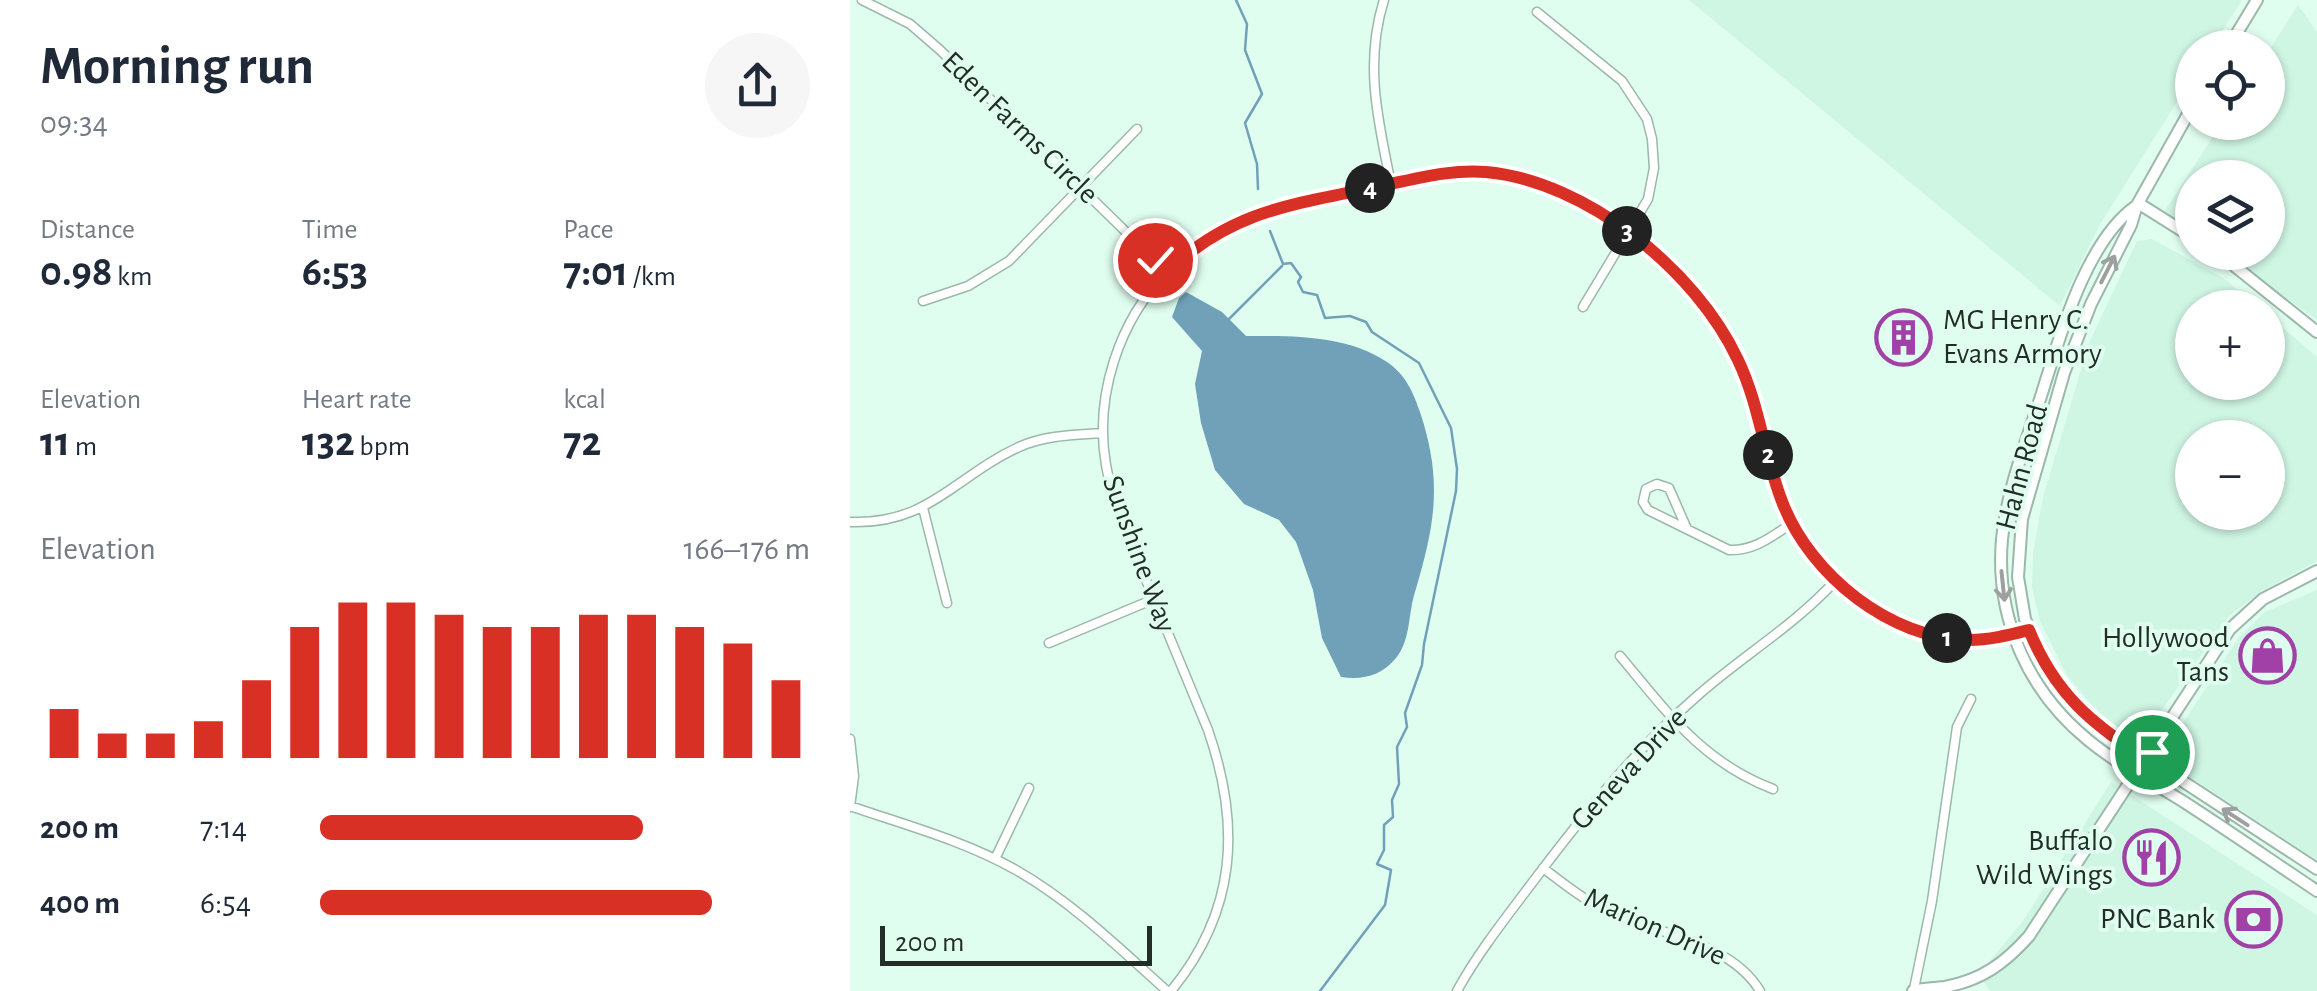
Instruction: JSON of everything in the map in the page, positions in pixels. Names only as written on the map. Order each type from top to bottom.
[{"type":"main road","points":[[2239,30],[2257,0]]},
{"type":"main road","name":"Hahn Road","points":[[2175,137],[2137,204],[2064,373],[2022,519],[2018,578],[2029,630],[2050,674],[2092,722],[2317,870]]},
{"type":"main road","points":[[2137,204],[2175,227]]},
{"type":"main road","name":"Hahn Road","points":[[2137,204],[2118,219],[2104,240],[2066,320],[2014,484],[2001,558],[2003,592],[2013,634],[2032,677],[2051,704],[2091,742],[2317,890]]},
{"type":"main road","points":[[2239,270],[2317,332]]},
{"type":"main road","points":[[1914,990],[1965,982],[1990,972],[2010,956],[2029,936],[2237,621],[2263,599],[2317,571]]},
{"type":"street","name":"Eden Farms Circle","points":[[862,0],[895,15],[925,36],[1167,272]]},
{"type":"street","points":[[1384,0],[1372,62],[1391,184]]},
{"type":"street","points":[[1538,12],[1622,81],[1647,119],[1654,168],[1652,186],[1640,216],[1583,307]]},
{"type":"street","points":[[923,301],[954,292],[994,272],[1032,240],[1138,129]]},
{"type":"street","name":"Sunshine Way","points":[[1169,991],[1206,940],[1215,918],[1226,877],[1229,832],[1218,760],[1115,502],[1104,458],[1106,394],[1116,354],[1136,312],[1167,272],[1202,241],[1254,215],[1451,172],[1506,175],[1573,199],[1628,232],[1687,284],[1729,342],[1754,398],[1776,488],[1791,524],[1836,580],[1882,614],[1929,634],[1970,640],[2029,630]]},
{"type":"street","points":[[850,522],[878,521],[923,508],[1016,448],[1048,437],[1104,433]]},
{"type":"street","points":[[1687,528],[1669,488],[1658,484],[1646,489],[1643,502],[1648,510],[1729,550],[1760,544],[1791,524]]},
{"type":"street","points":[[923,508],[947,603]]},
{"type":"street","name":"Geneva Drive","points":[[1457,991],[1492,936],[1623,767],[1672,718],[1798,618],[1836,580]]},
{"type":"street","points":[[1049,643],[1154,599]]},
{"type":"street","points":[[1620,656],[1705,752],[1773,789]]},
{"type":"street","points":[[1914,990],[1958,727],[1971,699]]},
{"type":"street","points":[[850,739],[854,776],[850,806],[995,859],[1062,900],[1169,991]]},
{"type":"street","points":[[995,859],[1029,788]]},
{"type":"street","name":"Marion Drive","points":[[1543,868],[1605,910],[1725,956],[1746,970],[1760,991]]},
{"type":"shaded area","points":[[1689,0],[2242,0],[2223,30],[2175,30],[2175,105],[2099,226],[2060,306]]},
{"type":"shaded area","points":[[2298,5],[2317,32],[2317,320],[2285,297],[2285,290],[2275,290],[2248,270],[2285,270],[2285,160],[2198,160],[2211,140],[2285,140],[2282,30]]},
{"type":"shaded area","points":[[2175,195],[2175,220],[2164,212]]},
{"type":"shaded area","points":[[2152,239],[2175,252],[2175,270],[2209,270],[2238,290],[2175,290],[2175,400],[2285,400],[2285,330],[2317,357],[2317,561],[2262,591],[2229,616],[2136,746],[2066,674],[2040,621],[2032,588],[2033,553],[2043,497],[2089,343],[2137,241]]},
{"type":"shaded area","points":[[2317,590],[2317,860],[2164,760],[2163,754],[2239,637],[2265,612]]},
{"type":"shaded area","points":[[2111,782],[2317,915],[2317,991],[1990,991],[1979,974],[2023,921]]},
{"type":"water","points":[[1186,292],[1222,312],[1246,336],[1319,339],[1371,353],[1394,367],[1411,391],[1432,460],[1434,503],[1404,643],[1396,658],[1378,673],[1341,677],[1322,638],[1313,590],[1296,542],[1279,520],[1244,504],[1215,470],[1195,384],[1202,351],[1172,317],[1179,298]]},
{"type":"waterway","points":[[1236,0],[1247,24],[1245,50],[1262,94],[1245,123],[1257,164],[1258,189]]},
{"type":"waterway","points":[[1270,231],[1283,264],[1291,263],[1301,277],[1298,282],[1303,292],[1317,295],[1325,318],[1350,316],[1366,322],[1372,332],[1419,363],[1451,428],[1457,469],[1422,665],[1405,713],[1407,727],[1397,747],[1399,784],[1392,800],[1393,817],[1384,825],[1384,850],[1377,864],[1391,870],[1385,905],[1320,991]]},
{"type":"waterway","points":[[1227,321],[1282,266]]},
{"type":"place","name":"MG Henry C. Evans Armory","points":[[1904,337]]},
{"type":"place","name":"Hollywood Tans","points":[[2268,655]]},
{"type":"place","name":"Buffalo Wild Wings","points":[[2152,858]]},
{"type":"place","name":"PNC Bank","points":[[2254,919]]},
{"type":"route","points":[[1155,260],[1167,272],[1220,230],[1277,208],[1451,172],[1506,175],[1573,199],[1654,252],[1687,284],[1717,323],[1754,398],[1776,488],[1791,524],[1819,564],[1854,596],[1912,628],[1970,640],[2029,630],[2050,674],[2080,711],[2147,760],[2152,752]]}]
